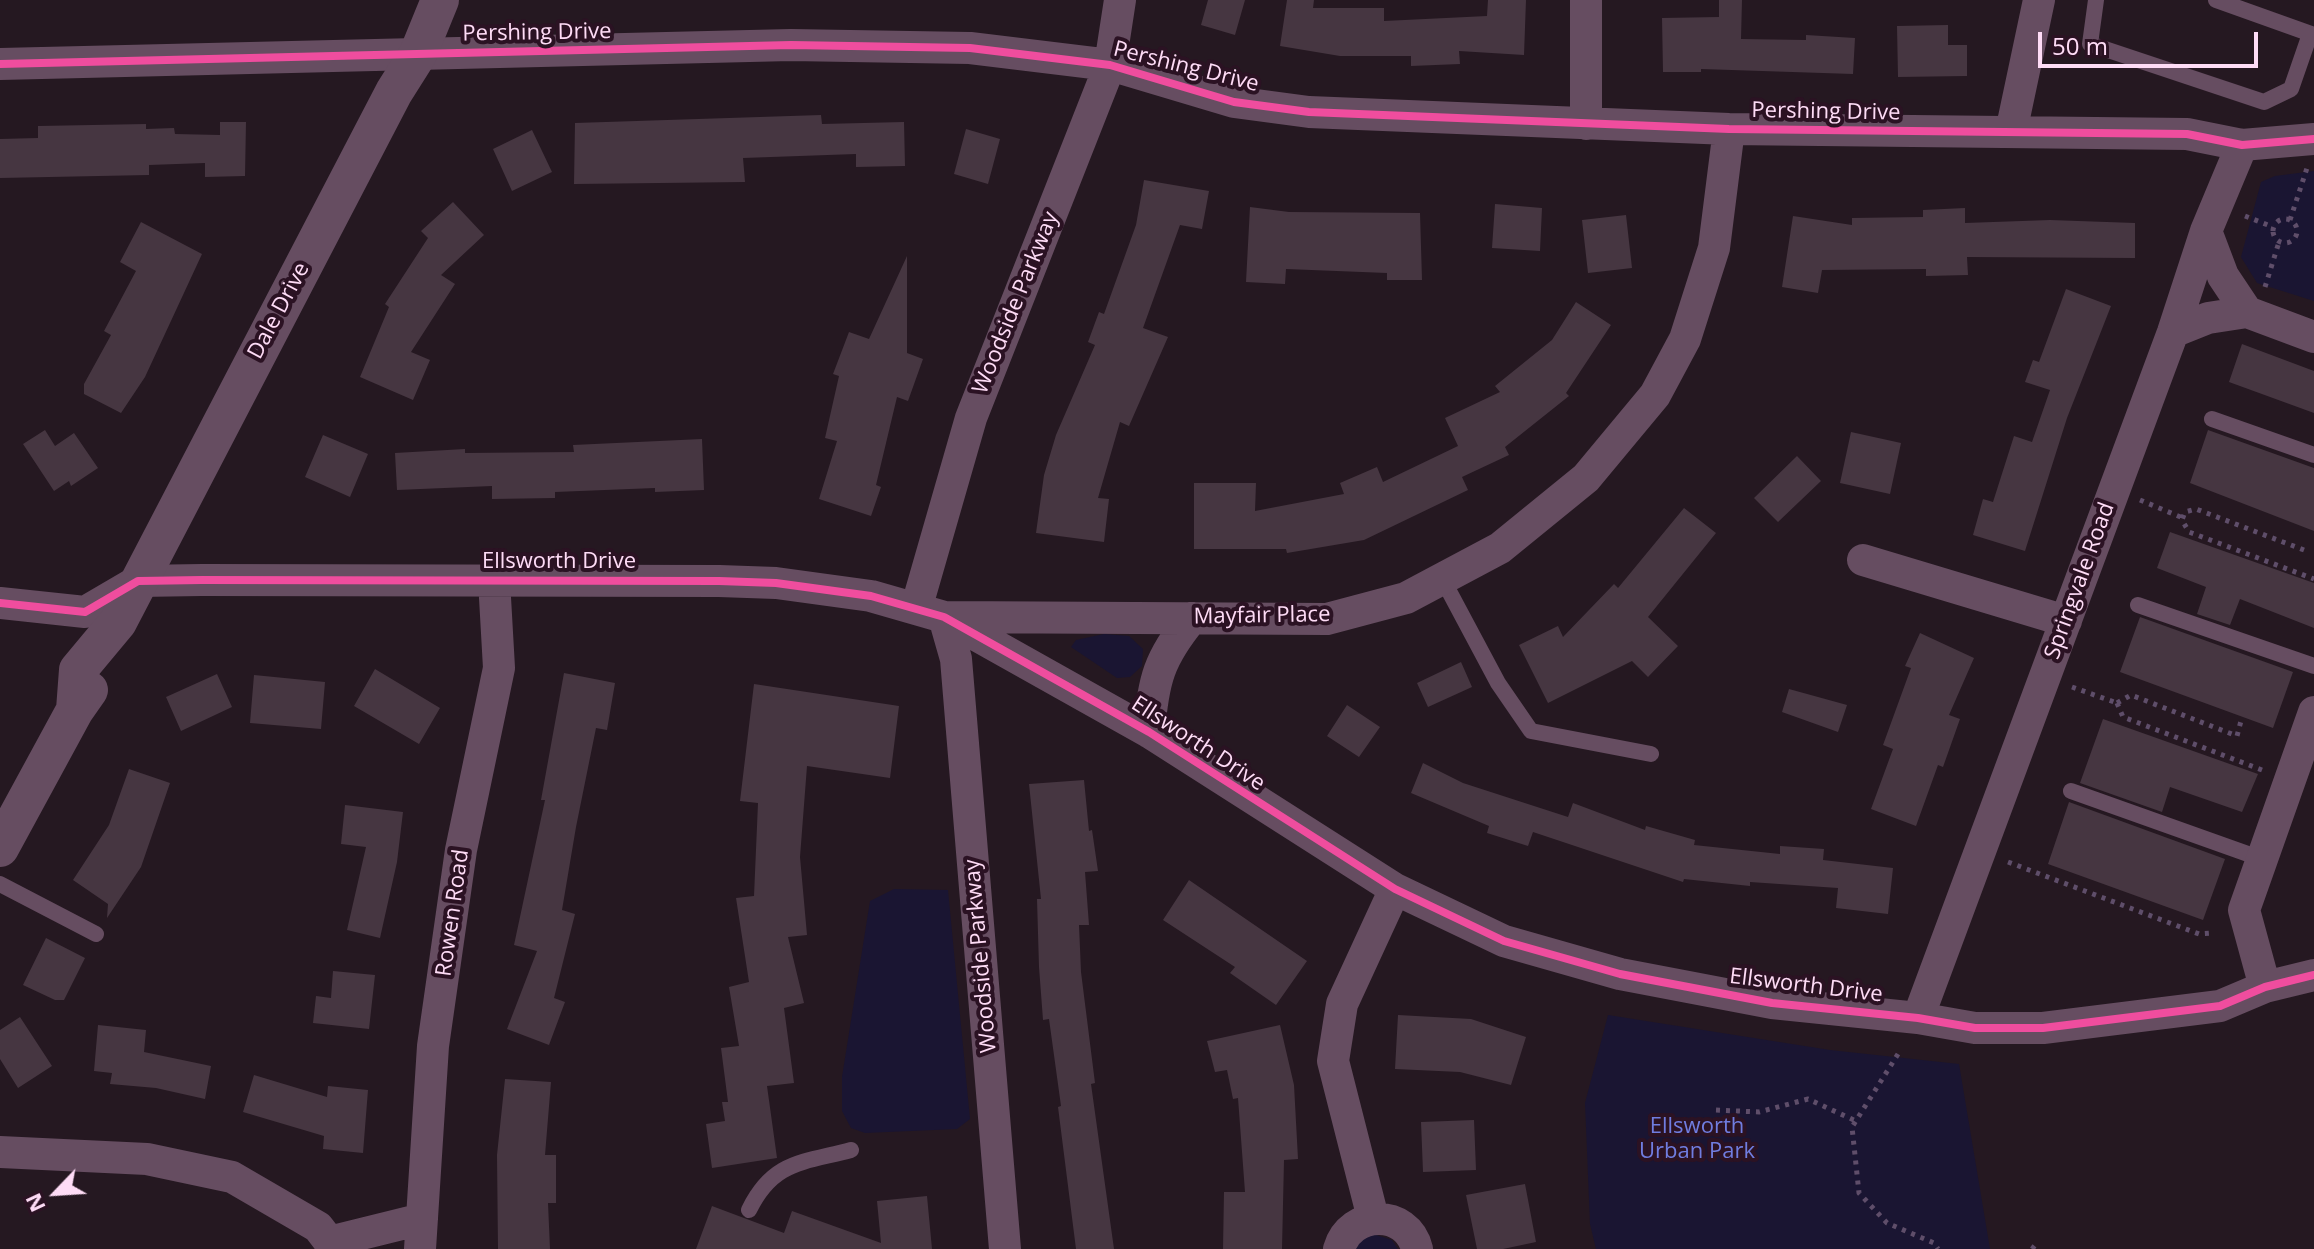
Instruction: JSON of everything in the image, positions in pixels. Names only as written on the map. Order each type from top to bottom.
[{"type":"street","name":"Dale Drive","points":[[0,848],[75,710],[78,670],[118,622],[394,92],[418,54],[440,0]]},
{"type":"street","name":"Woodside Parkway","points":[[1005,1249],[956,659],[930,613],[971,418],[1110,65],[1120,0]]},
{"type":"street","points":[[1586,0],[1586,124]]},
{"type":"street","points":[[2011,132],[2039,0]]},
{"type":"street","name":"Pershing Drive","points":[[0,64],[806,45],[970,48],[1110,65],[1234,102],[1309,112],[1729,129],[2187,134],[2242,145],[2311,153]]},
{"type":"street","name":"Mayfair Place","points":[[930,613],[1327,619],[1406,598],[1500,548],[1586,478],[1655,395],[1685,339],[1714,248],[1729,129]]},
{"type":"street","name":"Springvale Road","points":[[1918,1018],[2173,332],[2206,231],[2242,145]]},
{"type":"street","points":[[2206,231],[2223,276],[2247,312]]},
{"type":"street","points":[[2173,332],[2208,318],[2247,312],[2314,337]]},
{"type":"street","points":[[1863,560],[2066,621]]},
{"type":"street","name":"Rowen Road","points":[[421,1234],[438,1016],[461,850],[499,668],[494,580]]},
{"type":"street","points":[[0,603],[85,612],[138,581]]},
{"type":"street","name":"Ellsworth Drive","points":[[138,581],[776,583],[871,596],[930,613],[1149,732],[1395,889],[1504,941],[1620,974],[1772,1003],[1918,1018],[1975,1028],[2043,1028],[2220,1006],[2265,987],[2314,975]]},
{"type":"street","points":[[1149,732],[1153,685],[1162,658],[1192,618]]},
{"type":"street","points":[[2265,987],[2244,910],[2314,712]]},
{"type":"street","points":[[1373,1218],[1333,1061],[1342,1004],[1395,889]]},
{"type":"street","points":[[0,1152],[147,1159],[232,1177],[318,1227],[332,1245],[421,1234]]},
{"type":"street","points":[[1339,1249],[1349,1230],[1373,1218],[1399,1224],[1409,1232],[1417,1249]]},
{"type":"lane","points":[[2096,0],[2090,44],[2264,102],[2291,89],[2312,34],[2216,0]]},
{"type":"lane","points":[[2212,419],[2314,455]]},
{"type":"lane","points":[[1442,578],[1498,683],[1531,731],[1651,754]]},
{"type":"lane","points":[[2138,605],[2314,666]]},
{"type":"lane","points":[[2071,791],[2262,859]]},
{"type":"lane","points":[[0,884],[96,934]]},
{"type":"lane","points":[[749,1210],[761,1186],[785,1168],[851,1150]]},
{"type":"path","points":[[2290,220],[2311,153]]},
{"type":"path","points":[[2244,216],[2273,227],[2279,242],[2269,275]]},
{"type":"path","points":[[2273,227],[2281,219],[2290,220],[2295,225],[2296,236],[2286,243],[2279,242]]},
{"type":"path","points":[[2140,500],[2183,518]]},
{"type":"path","points":[[2304,550],[2196,509],[2185,512],[2183,518],[2189,532],[2314,579]]},
{"type":"path","points":[[2071,686],[2117,703],[2123,717],[2262,770]]},
{"type":"path","points":[[2117,703],[2131,695],[2237,736],[2242,717]]},
{"type":"path","points":[[2007,861],[2199,934],[2214,933]]},
{"type":"path","points":[[1898,1054],[1852,1127],[1859,1193],[1887,1223],[1934,1243],[1938,1249]]},
{"type":"path","points":[[1716,1110],[1759,1112],[1808,1099],[1856,1121]]},
{"type":"green space","points":[[2314,171],[2314,301],[2257,283],[2241,257],[2261,182],[2275,176]]},
{"type":"green space","points":[[1104,634],[1129,636],[1143,649],[1142,666],[1130,677],[1117,678],[1071,647],[1076,640]]},
{"type":"green space","points":[[894,889],[948,890],[970,1119],[957,1129],[865,1133],[851,1128],[842,1111],[842,1077],[870,901]]},
{"type":"green space","name":"Ellsworth Urban Park","points":[[1608,1015],[1830,1050],[1959,1064],[1990,1249],[1596,1249],[1590,1224],[1585,1103]]},
{"type":"green space","points":[[1373,1234],[1392,1240],[1398,1249],[1356,1249],[1360,1240]]},
{"type":"building","points":[[1208,0],[1245,0],[1235,35],[1201,25]]},
{"type":"building","points":[[1287,0],[1314,0],[1313,8],[1384,8],[1384,21],[1487,16],[1488,0],[1526,0],[1524,55],[1459,51],[1460,64],[1411,66],[1411,56],[1340,56],[1280,46]]},
{"type":"building","points":[[1719,0],[1742,0],[1741,39],[1806,40],[1806,35],[1855,38],[1853,74],[1701,69],[1701,72],[1663,72],[1662,18],[1719,17]]},
{"type":"building","points":[[1948,25],[1948,45],[1967,45],[1967,76],[1898,77],[1897,26]]},
{"type":"building","points":[[821,115],[822,124],[904,122],[905,166],[856,167],[856,154],[743,158],[745,182],[574,184],[575,123]]},
{"type":"building","points":[[220,122],[246,122],[245,176],[205,177],[205,163],[149,165],[149,175],[0,178],[0,139],[38,138],[38,126],[146,124],[146,129],[174,128],[175,134],[220,135]]},
{"type":"building","points":[[966,129],[1000,139],[988,184],[954,174]]},
{"type":"building","points":[[532,130],[552,172],[512,191],[493,149]]},
{"type":"building","points":[[1144,180],[1209,191],[1202,229],[1180,225],[1143,328],[1168,337],[1129,426],[1120,422],[1098,498],[1109,499],[1104,542],[1036,533],[1044,475],[1056,435],[1095,345],[1088,342],[1099,312],[1104,314],[1136,225]]},
{"type":"building","points":[[453,202],[484,235],[441,275],[455,284],[411,352],[430,360],[413,400],[360,377],[389,307],[385,304],[428,238],[421,231]]},
{"type":"building","points":[[1495,204],[1542,208],[1540,251],[1492,248]]},
{"type":"building","points":[[1250,207],[1289,212],[1420,213],[1422,280],[1387,280],[1387,273],[1286,269],[1285,284],[1246,282]]},
{"type":"building","points":[[1965,208],[1965,223],[2050,220],[2135,223],[2135,258],[1967,257],[1968,275],[1926,276],[1926,269],[1822,270],[1818,293],[1782,287],[1793,216],[1852,225],[1852,218],[1923,217],[1923,210]]},
{"type":"building","points":[[1626,215],[1632,268],[1588,273],[1582,220]]},
{"type":"building","points":[[141,222],[202,254],[145,377],[121,413],[84,394],[84,384],[111,335],[104,331],[136,271],[120,262]]},
{"type":"building","points":[[907,256],[907,353],[923,359],[908,401],[897,397],[876,485],[881,487],[871,516],[819,499],[837,441],[825,438],[839,376],[833,374],[849,332],[869,339]]},
{"type":"building","points":[[2066,289],[2111,306],[2067,418],[2025,551],[1973,535],[1983,499],[1993,502],[2014,436],[2032,442],[2050,390],[2025,382],[2033,360],[2039,362]]},
{"type":"building","points":[[1576,302],[1611,325],[1566,393],[1569,396],[1505,447],[1509,455],[1462,477],[1468,490],[1364,540],[1287,553],[1286,549],[1194,549],[1194,483],[1256,483],[1255,511],[1344,494],[1340,483],[1377,467],[1383,482],[1458,446],[1445,418],[1500,392],[1495,386],[1552,340]]},
{"type":"building","points":[[2242,344],[2314,371],[2314,413],[2229,382]]},
{"type":"building","points":[[45,430],[55,446],[74,433],[98,468],[71,486],[69,481],[54,491],[23,444]]},
{"type":"building","points":[[2208,430],[2314,468],[2314,531],[2190,483]]},
{"type":"building","points":[[1851,432],[1901,443],[1890,494],[1840,483]]},
{"type":"building","points":[[323,435],[368,454],[350,497],[305,477]]},
{"type":"building","points":[[702,439],[704,490],[655,492],[655,488],[555,492],[555,498],[492,499],[492,486],[397,490],[395,453],[465,449],[465,453],[574,452],[573,445]]},
{"type":"building","points":[[1797,456],[1821,481],[1778,522],[1754,498]]},
{"type":"building","points":[[1684,508],[1716,533],[1648,617],[1678,646],[1648,677],[1632,661],[1548,703],[1519,645],[1558,626],[1563,637],[1614,584],[1618,588]]},
{"type":"building","points":[[2170,532],[2314,583],[2314,628],[2240,599],[2230,625],[2197,614],[2206,587],[2157,568]]},
{"type":"building","points":[[2140,617],[2293,672],[2273,728],[2120,672]]},
{"type":"building","points":[[1920,633],[1974,658],[1949,715],[1960,719],[1943,767],[1938,765],[1916,826],[1871,809],[1893,749],[1883,745],[1911,668],[1905,666]]},
{"type":"building","points":[[1461,662],[1472,687],[1428,707],[1417,683]]},
{"type":"building","points":[[375,669],[440,708],[419,744],[354,706]]},
{"type":"building","points":[[564,673],[615,683],[607,730],[596,728],[576,827],[562,910],[575,914],[554,998],[565,1002],[549,1045],[507,1029],[537,951],[514,945],[545,800],[541,800]]},
{"type":"building","points":[[217,674],[232,707],[181,731],[166,697]]},
{"type":"building","points":[[254,675],[325,682],[321,729],[250,723]]},
{"type":"building","points":[[754,684],[899,706],[890,778],[807,766],[800,857],[807,935],[788,937],[804,1003],[784,1008],[794,1083],[767,1086],[777,1158],[712,1168],[706,1124],[725,1121],[722,1102],[728,1102],[721,1048],[739,1046],[729,987],[749,982],[736,898],[754,896],[758,803],[740,801]]},
{"type":"building","points":[[1789,689],[1847,705],[1838,732],[1782,712]]},
{"type":"building","points":[[1347,705],[1380,727],[1359,757],[1327,736]]},
{"type":"building","points":[[2103,719],[2258,774],[2242,812],[2170,787],[2162,812],[2080,783]]},
{"type":"building","points":[[1423,763],[1463,783],[1568,817],[1573,803],[1645,830],[1646,826],[1695,840],[1694,845],[1780,854],[1780,846],[1824,849],[1823,860],[1893,868],[1888,914],[1836,908],[1838,888],[1750,882],[1750,886],[1684,879],[1683,882],[1533,832],[1528,846],[1487,833],[1489,826],[1411,793]]},
{"type":"building","points":[[129,769],[170,783],[141,867],[107,918],[108,904],[73,880],[109,825]]},
{"type":"building","points":[[1084,780],[1089,831],[1092,830],[1098,871],[1085,872],[1089,925],[1079,925],[1081,972],[1095,1083],[1091,1084],[1114,1249],[1076,1249],[1058,1107],[1061,1106],[1049,1019],[1043,1020],[1039,967],[1037,899],[1041,899],[1029,784]]},
{"type":"building","points":[[2069,802],[2225,859],[2203,920],[2048,864]]},
{"type":"building","points":[[345,805],[403,812],[397,862],[380,938],[347,930],[366,847],[341,844]]},
{"type":"building","points":[[1189,880],[1307,961],[1276,1005],[1230,973],[1235,967],[1163,920]]},
{"type":"building","points":[[46,938],[85,958],[64,1000],[55,1000],[23,985]]},
{"type":"building","points":[[333,971],[375,975],[369,1029],[313,1023],[316,996],[331,998]]},
{"type":"building","points":[[1398,1015],[1471,1019],[1526,1037],[1511,1085],[1460,1072],[1395,1069]]},
{"type":"building","points":[[20,1017],[52,1066],[18,1088],[0,1059],[0,1030]]},
{"type":"building","points":[[98,1025],[146,1030],[144,1052],[211,1066],[205,1099],[156,1088],[110,1084],[112,1073],[94,1071]]},
{"type":"building","points":[[1280,1025],[1294,1085],[1298,1159],[1284,1160],[1282,1249],[1223,1249],[1224,1192],[1245,1192],[1238,1098],[1233,1099],[1227,1070],[1215,1072],[1207,1041]]},
{"type":"building","points":[[254,1075],[327,1097],[328,1086],[368,1090],[363,1153],[323,1149],[324,1136],[243,1112]]},
{"type":"building","points":[[505,1079],[551,1082],[545,1155],[556,1155],[556,1203],[548,1203],[550,1249],[498,1249],[497,1155]]},
{"type":"building","points":[[1474,1120],[1476,1170],[1423,1172],[1421,1122]]},
{"type":"building","points":[[1525,1184],[1536,1242],[1503,1249],[1477,1249],[1466,1195]]},
{"type":"building","points":[[927,1196],[932,1249],[696,1249],[712,1206],[784,1233],[792,1211],[881,1243],[877,1201]]},
{"type":"cycle path","points":[[0,64],[791,45],[970,48],[1110,65],[1234,102],[1309,112],[1729,129],[2187,134],[2242,145],[2314,139]]},
{"type":"cycle path","points":[[0,603],[85,612],[138,581],[202,580],[719,581],[776,583],[871,596],[944,617],[1149,732],[1395,889],[1504,941],[1620,974],[1772,1003],[1918,1018],[1975,1028],[2043,1028],[2220,1006],[2265,987],[2314,975]]}]
